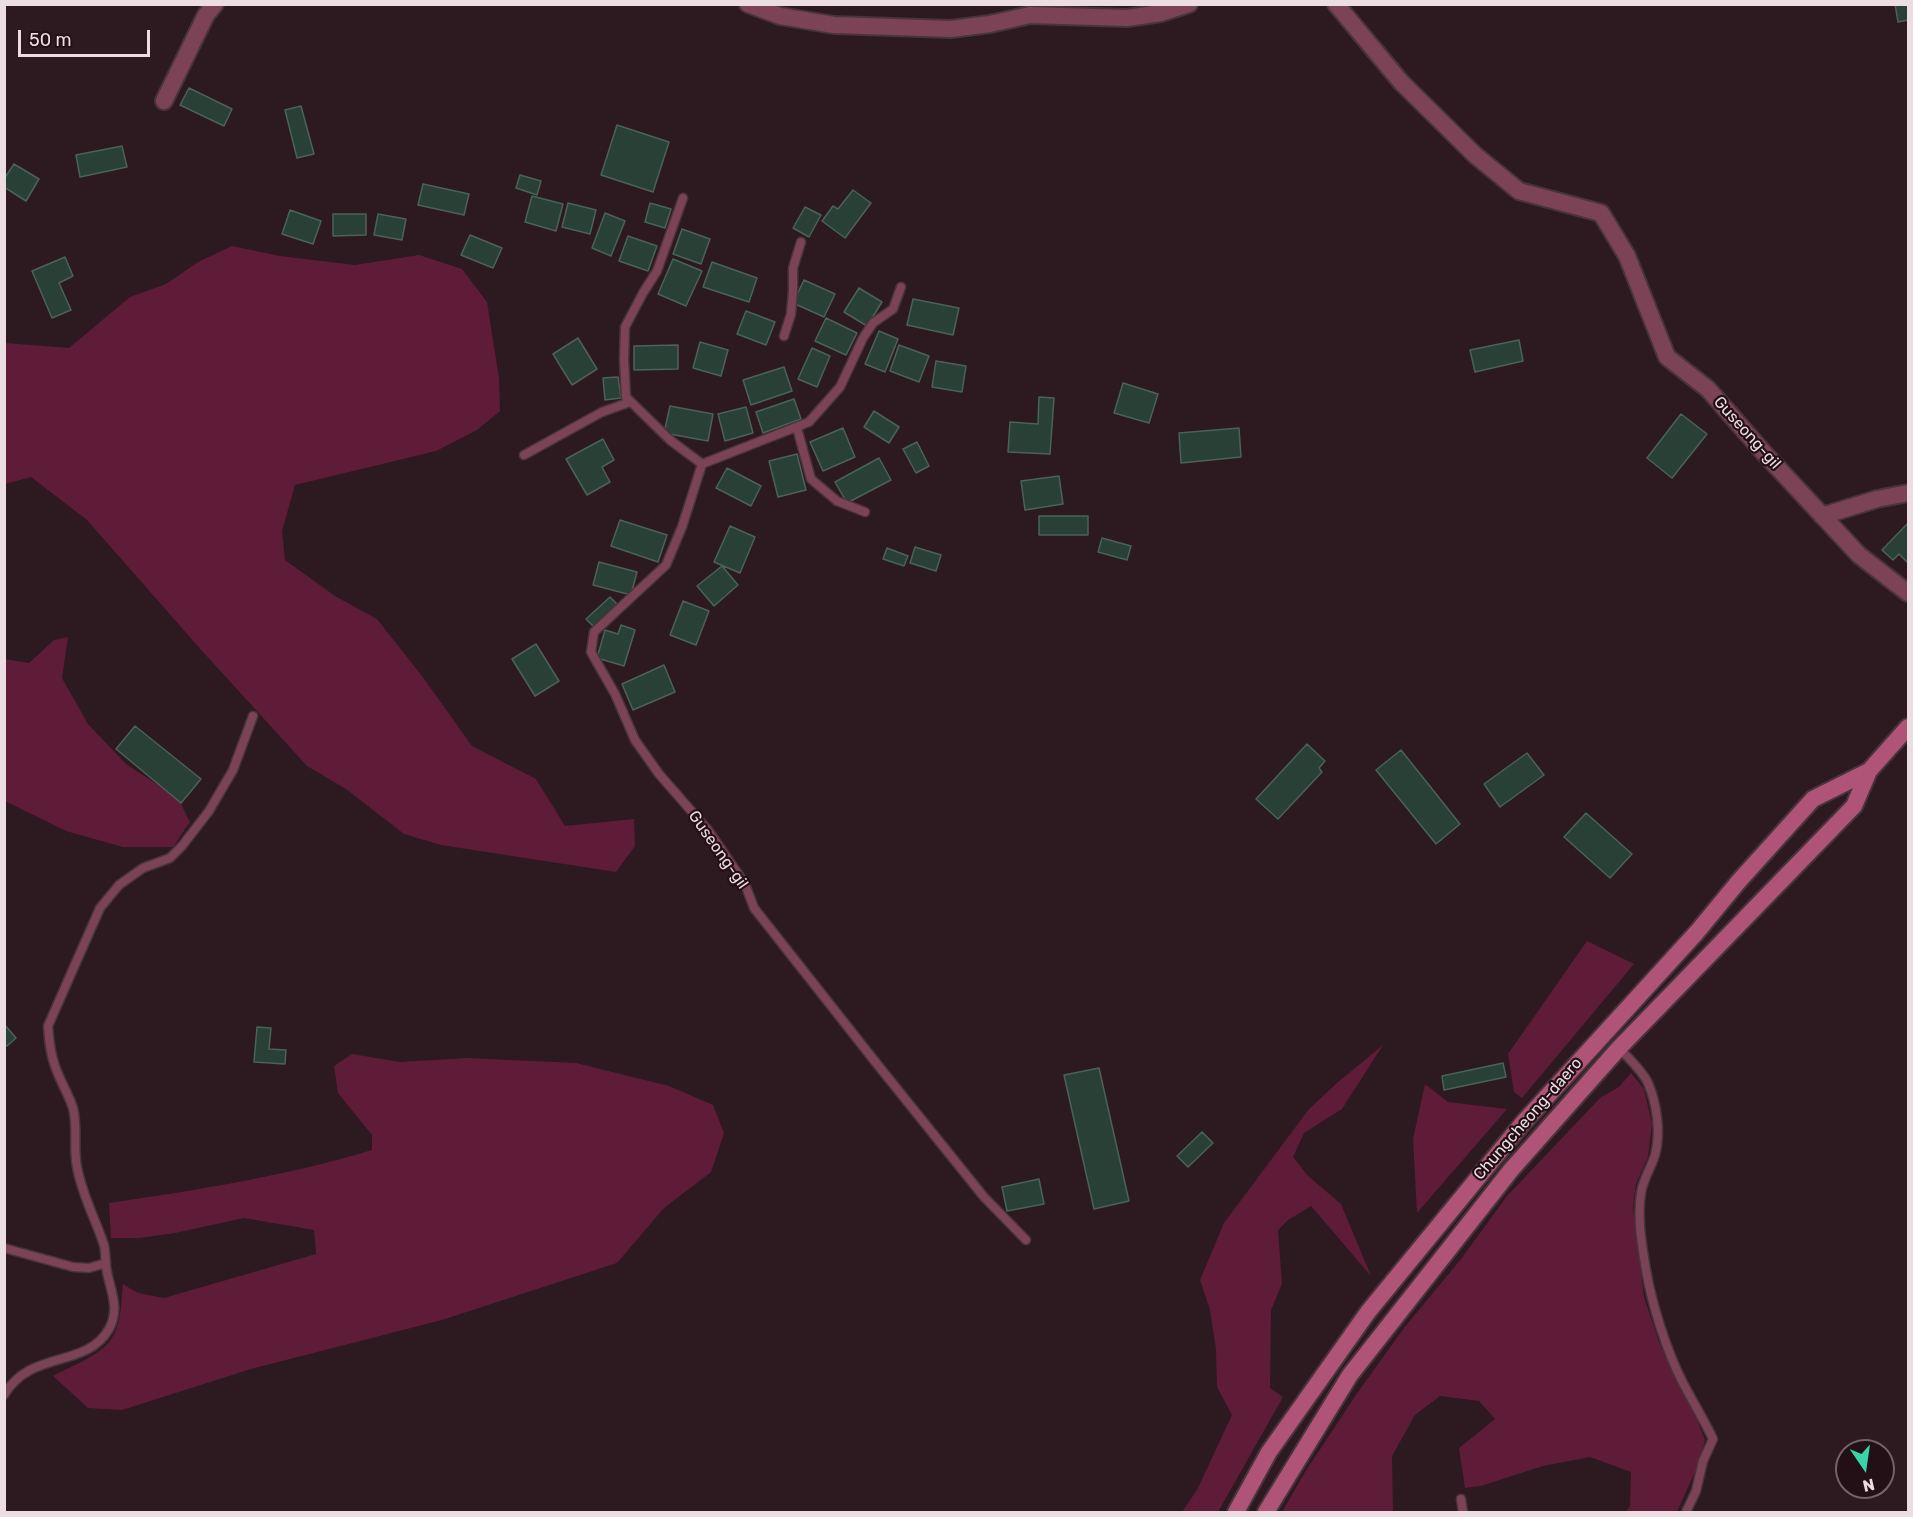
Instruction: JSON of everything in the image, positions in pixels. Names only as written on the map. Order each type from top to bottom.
[{"type":"main road","name":"Chungcheong-daero","points":[[1266,1512],[1350,1375],[1511,1170],[1619,1048],[1854,806],[1869,771],[1908,727]]},
{"type":"main road","name":"Chungcheong-daero","points":[[1236,1512],[1269,1452],[1368,1312],[1522,1124],[1697,932],[1739,881],[1813,799],[1869,771]]},
{"type":"street","points":[[164,101],[206,15],[215,4]]},
{"type":"street","points":[[748,4],[780,16],[834,26],[951,30],[990,24],[1031,10],[1127,18],[1161,13],[1189,4]]},
{"type":"street","name":"Guseong-gil","points":[[1336,4],[1401,82],[1474,154],[1519,191],[1601,213],[1627,256],[1667,357],[1708,389],[1859,555],[1908,593]]},
{"type":"street","points":[[1822,516],[1877,499],[1908,493]]},
{"type":"lane","points":[[683,198],[657,272],[625,327],[626,397],[670,440],[702,464],[809,422],[840,387],[863,338],[873,323],[893,309],[901,287]]},
{"type":"lane","points":[[784,336],[790,314],[793,268],[801,242]]},
{"type":"lane","points":[[524,455],[602,412],[630,402]]},
{"type":"lane","points":[[797,428],[812,479],[837,501],[865,512]]},
{"type":"lane","name":"Guseong-gil","points":[[702,464],[682,527],[666,565],[594,632],[591,652],[615,694],[635,740],[659,774],[708,830],[745,884],[754,908],[984,1197],[1026,1240]]},
{"type":"lane","points":[[4,1395],[11,1384],[23,1373],[52,1360],[90,1349],[109,1329],[115,1312],[105,1247],[86,1202],[76,1164],[74,1111],[55,1066],[48,1026],[100,908],[119,885],[143,868],[170,858],[182,846],[209,811],[233,770],[253,716]]},
{"type":"lane","points":[[1619,1048],[1647,1082],[1658,1125],[1655,1154],[1645,1176],[1640,1204],[1648,1281],[1671,1356],[1713,1439],[1703,1461],[1696,1491],[1686,1512]]},
{"type":"lane","points":[[4,1248],[73,1267],[89,1268],[106,1263]]},
{"type":"lane","points":[[1461,1499],[1463,1512]]},
{"type":"shaded area","points":[[232,246],[280,256],[355,265],[419,255],[462,269],[487,302],[499,378],[500,411],[477,430],[436,451],[295,485],[282,531],[285,560],[335,596],[377,619],[422,676],[472,746],[536,779],[565,826],[634,819],[635,846],[616,872],[441,845],[404,834],[346,789],[307,766],[87,520],[31,477],[5,484],[5,343],[69,348],[130,297],[166,284],[198,262]]},
{"type":"shaded area","points":[[68,637],[62,678],[88,724],[126,764],[178,798],[190,822],[173,847],[123,847],[66,831],[5,801],[4,659],[29,663],[54,640]]},
{"type":"shaded area","points":[[1587,941],[1634,964],[1522,1098],[1514,1092],[1508,1054]]},
{"type":"shaded area","points":[[1383,1045],[1342,1109],[1304,1133],[1293,1157],[1308,1176],[1341,1204],[1371,1276],[1311,1206],[1288,1220],[1278,1230],[1282,1284],[1271,1310],[1270,1388],[1283,1397],[1218,1512],[1182,1512],[1197,1490],[1232,1415],[1217,1387],[1216,1349],[1210,1310],[1200,1280],[1224,1223],[1309,1109]]},
{"type":"shaded area","points":[[352,1054],[400,1062],[468,1058],[576,1063],[669,1086],[713,1105],[724,1133],[711,1172],[664,1208],[617,1263],[442,1320],[251,1369],[122,1410],[88,1408],[53,1376],[96,1354],[110,1341],[121,1309],[123,1284],[138,1293],[164,1298],[316,1254],[314,1230],[244,1218],[175,1233],[139,1238],[111,1238],[109,1203],[274,1175],[372,1150],[372,1135],[338,1093],[334,1066]]},
{"type":"shaded area","points":[[1631,1073],[1644,1089],[1652,1124],[1648,1157],[1636,1184],[1633,1207],[1644,1297],[1659,1342],[1705,1440],[1698,1465],[1677,1512],[1626,1512],[1630,1506],[1631,1472],[1590,1457],[1543,1466],[1481,1486],[1465,1488],[1459,1448],[1495,1419],[1479,1401],[1440,1396],[1415,1415],[1392,1456],[1393,1512],[1282,1512],[1305,1472],[1358,1392],[1404,1328],[1461,1259],[1507,1196],[1601,1097],[1619,1087]]},
{"type":"shaded area","points":[[1425,1084],[1448,1102],[1507,1109],[1417,1213],[1413,1139]]},
{"type":"building","points":[[1895,4],[1908,4],[1908,20],[1898,22]]},
{"type":"building","points":[[189,88],[232,109],[224,126],[180,105]]},
{"type":"building","points":[[301,106],[314,154],[297,158],[285,110]]},
{"type":"building","points":[[617,125],[669,142],[653,192],[601,175]]},
{"type":"building","points":[[122,146],[127,167],[80,177],[76,155]]},
{"type":"building","points":[[14,164],[39,179],[26,201],[4,187],[4,179]]},
{"type":"building","points":[[520,175],[541,181],[537,195],[516,188]]},
{"type":"building","points":[[423,184],[469,194],[464,215],[418,205]]},
{"type":"building","points":[[853,190],[871,203],[845,238],[822,221],[833,206],[838,209]]},
{"type":"building","points":[[532,196],[563,204],[556,231],[525,222]]},
{"type":"building","points":[[568,203],[596,210],[590,234],[562,227]]},
{"type":"building","points":[[650,203],[671,209],[665,228],[645,222]]},
{"type":"building","points":[[805,207],[821,215],[809,237],[793,228]]},
{"type":"building","points":[[290,210],[321,221],[313,244],[282,234]]},
{"type":"building","points":[[605,213],[625,221],[611,256],[592,248]]},
{"type":"building","points":[[333,214],[366,214],[366,235],[333,236]]},
{"type":"building","points":[[378,214],[406,219],[402,240],[374,235]]},
{"type":"building","points":[[682,229],[710,239],[701,264],[673,254]]},
{"type":"building","points":[[470,235],[502,248],[493,268],[461,255]]},
{"type":"building","points":[[628,236],[657,246],[648,271],[619,261]]},
{"type":"building","points":[[65,257],[73,276],[59,283],[71,310],[52,318],[32,271]]},
{"type":"building","points":[[673,259],[702,271],[686,306],[658,294]]},
{"type":"building","points":[[712,262],[757,278],[749,302],[703,287]]},
{"type":"building","points":[[804,280],[835,294],[824,317],[793,303]]},
{"type":"building","points":[[859,288],[882,302],[867,326],[844,312]]},
{"type":"building","points":[[913,299],[959,308],[953,335],[907,325]]},
{"type":"building","points":[[746,311],[775,322],[766,345],[737,334]]},
{"type":"building","points":[[826,318],[857,333],[846,355],[815,341]]},
{"type":"building","points":[[879,331],[898,339],[885,372],[865,364]]},
{"type":"building","points":[[578,338],[597,369],[572,385],[553,354]]},
{"type":"building","points":[[1519,340],[1523,361],[1475,372],[1470,350]]},
{"type":"building","points":[[700,342],[728,350],[721,376],[693,368]]},
{"type":"building","points":[[678,345],[678,369],[634,370],[634,346]]},
{"type":"building","points":[[899,345],[929,356],[919,382],[890,371]]},
{"type":"building","points":[[812,348],[830,356],[817,387],[798,379]]},
{"type":"building","points":[[936,361],[966,366],[962,392],[932,387]]},
{"type":"building","points":[[784,367],[792,391],[751,405],[743,380]]},
{"type":"building","points":[[618,377],[621,398],[605,400],[603,378]]},
{"type":"building","points":[[1123,383],[1158,394],[1149,423],[1114,413]]},
{"type":"building","points":[[1039,397],[1054,398],[1050,454],[1008,452],[1010,422],[1038,424]]},
{"type":"building","points":[[794,399],[801,419],[763,433],[756,412]]},
{"type":"building","points":[[670,406],[713,414],[708,441],[664,433]]},
{"type":"building","points":[[746,407],[753,433],[725,441],[718,414]]},
{"type":"building","points":[[874,411],[899,427],[889,443],[864,427]]},
{"type":"building","points":[[1681,414],[1707,434],[1672,478],[1647,458]]},
{"type":"building","points":[[843,428],[855,457],[823,471],[810,442]]},
{"type":"building","points":[[1239,428],[1241,457],[1181,463],[1179,433]]},
{"type":"building","points":[[603,439],[614,460],[602,467],[610,482],[587,495],[566,459]]},
{"type":"building","points":[[917,442],[929,466],[916,473],[903,449]]},
{"type":"building","points":[[797,454],[806,490],[778,497],[769,461]]},
{"type":"building","points":[[879,458],[891,480],[847,503],[835,482]]},
{"type":"building","points":[[727,468],[761,486],[751,506],[716,488]]},
{"type":"building","points":[[1059,476],[1063,504],[1025,510],[1021,481]]},
{"type":"building","points":[[1039,516],[1088,516],[1088,535],[1039,535]]},
{"type":"building","points":[[620,520],[667,535],[658,562],[611,546]]},
{"type":"building","points":[[1908,523],[1908,563],[1899,554],[1893,560],[1882,550]]},
{"type":"building","points":[[730,526],[755,537],[740,573],[714,562]]},
{"type":"building","points":[[1102,538],[1131,546],[1127,560],[1098,552]]},
{"type":"building","points":[[915,547],[941,555],[936,571],[910,563]]},
{"type":"building","points":[[887,548],[908,556],[904,566],[883,559]]},
{"type":"building","points":[[599,562],[637,572],[631,595],[593,585]]},
{"type":"building","points":[[722,566],[738,585],[714,606],[697,586]]},
{"type":"building","points":[[610,597],[618,605],[594,627],[586,619]]},
{"type":"building","points":[[683,601],[709,611],[696,645],[670,635]]},
{"type":"building","points":[[621,625],[635,630],[624,666],[597,658],[605,630],[618,634]]},
{"type":"building","points":[[536,644],[559,681],[535,696],[512,659]]},
{"type":"building","points":[[664,665],[675,692],[633,710],[622,684]]},
{"type":"building","points":[[135,726],[201,779],[181,803],[116,749]]},
{"type":"building","points":[[1307,744],[1325,761],[1319,768],[1322,772],[1278,819],[1256,799]]},
{"type":"building","points":[[1401,750],[1460,824],[1436,844],[1376,770]]},
{"type":"building","points":[[1527,753],[1544,775],[1500,807],[1484,784]]},
{"type":"building","points":[[1586,813],[1632,854],[1610,878],[1564,837]]},
{"type":"building","points":[[4,1024],[16,1038],[7,1046],[4,1044]]},
{"type":"building","points":[[257,1027],[271,1028],[269,1049],[286,1050],[285,1064],[254,1062]]},
{"type":"building","points":[[1503,1063],[1506,1077],[1444,1090],[1442,1076]]},
{"type":"building","points":[[1099,1068],[1129,1201],[1094,1209],[1064,1075]]},
{"type":"building","points":[[1202,1132],[1213,1143],[1188,1167],[1177,1156]]},
{"type":"building","points":[[1039,1179],[1044,1204],[1007,1211],[1002,1187]]}]
